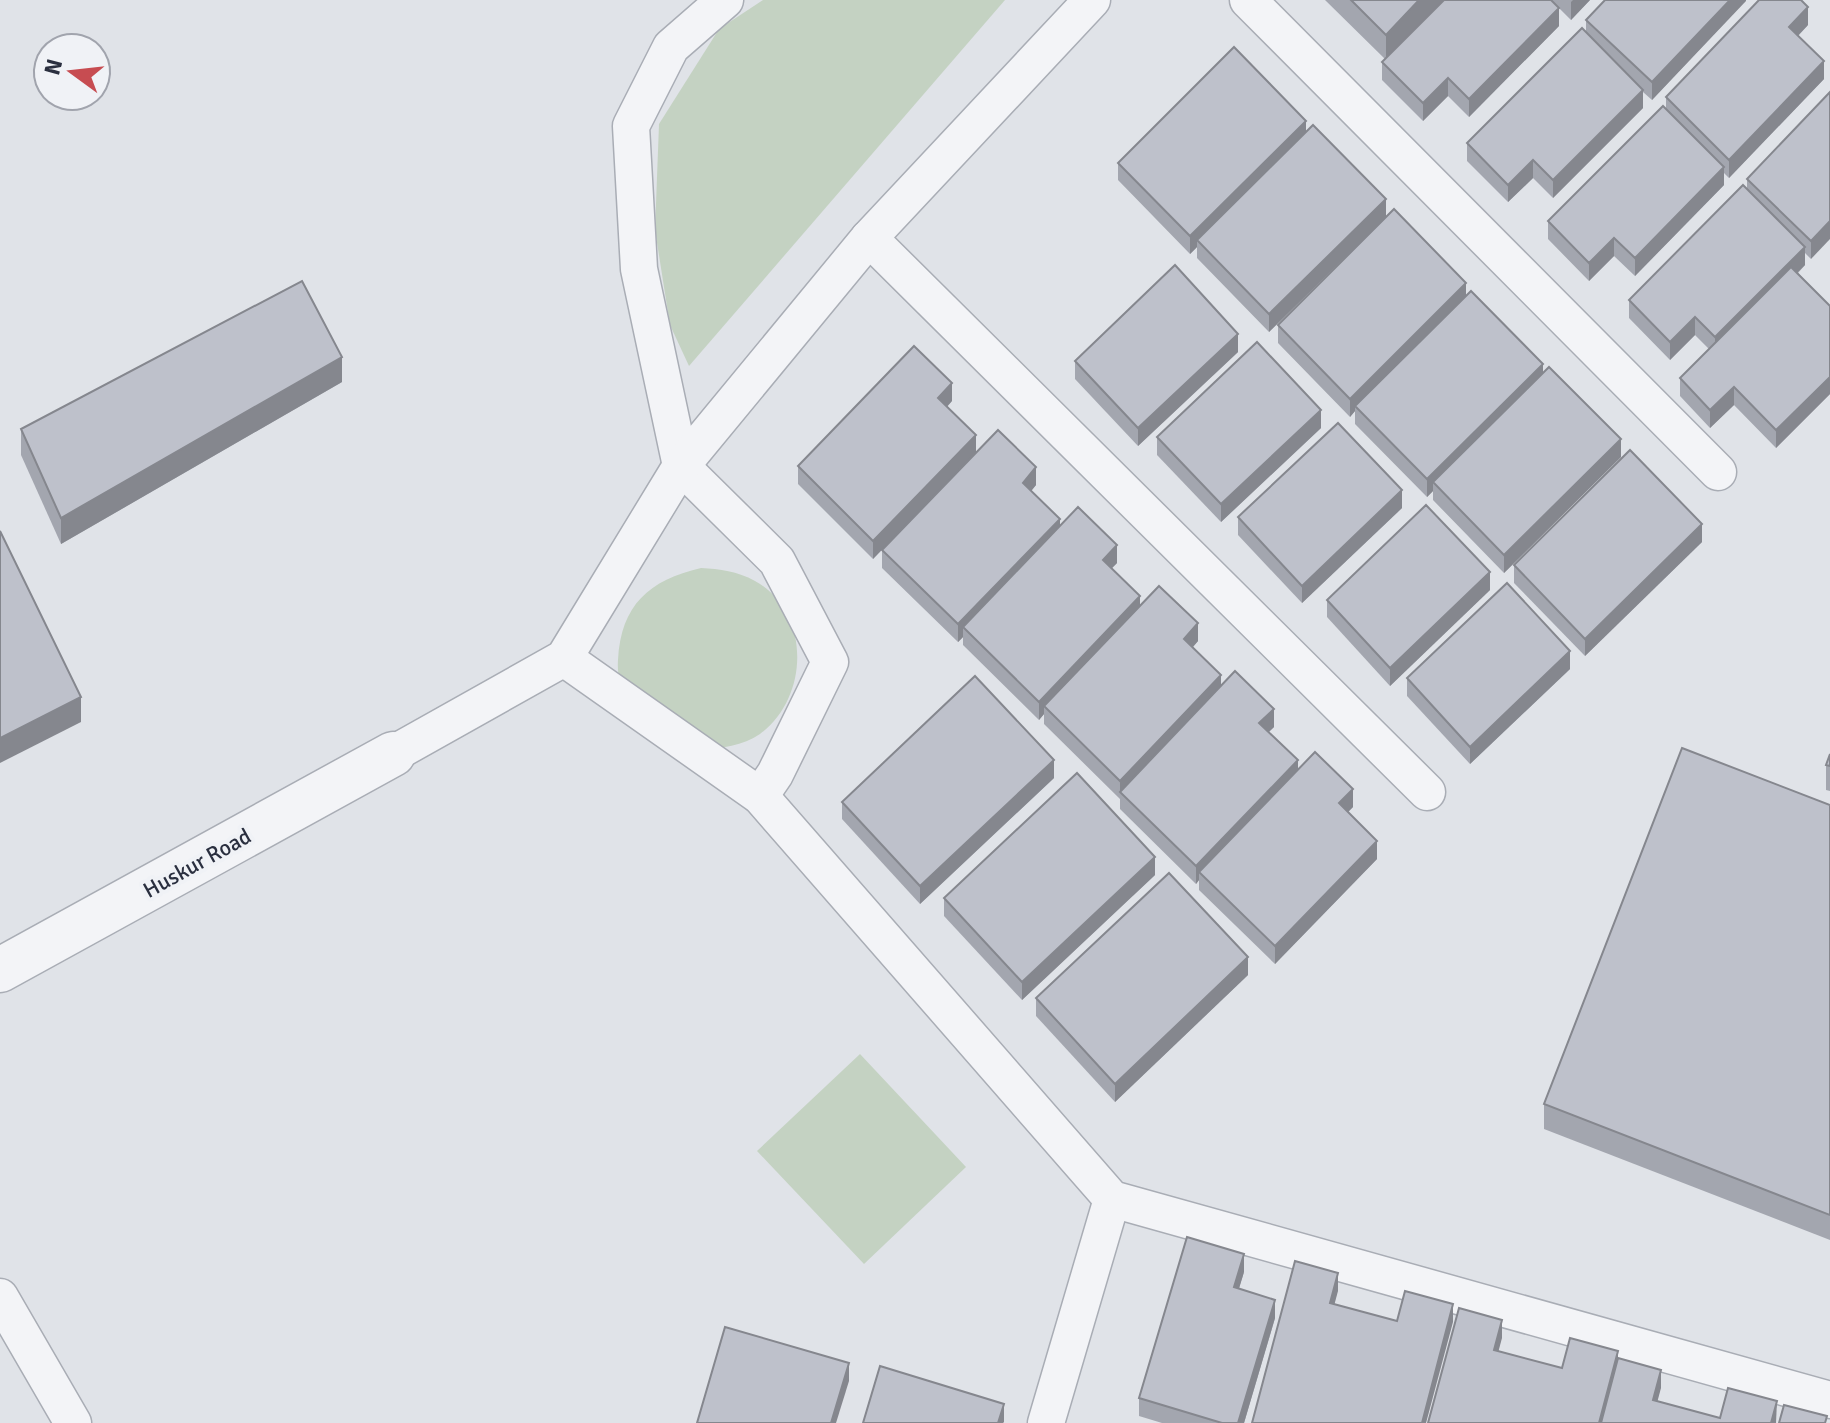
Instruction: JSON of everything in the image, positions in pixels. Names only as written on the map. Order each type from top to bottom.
[{"type":"street","name":"Huskur Road","points":[[0,970],[393,754]]},
{"type":"lane","points":[[725,0],[671,47],[631,126],[639,269],[681,466],[777,561],[830,662],[775,774],[760,796]]},
{"type":"lane","points":[[393,754],[564,658],[681,466],[869,238],[1092,0]]},
{"type":"lane","points":[[1248,0],[1718,472]]},
{"type":"lane","points":[[869,238],[1427,792]]},
{"type":"lane","points":[[564,658],[760,796],[1112,1199],[1830,1400]]},
{"type":"lane","points":[[1046,1423],[1112,1199]]},
{"type":"lane","points":[[0,1297],[73,1423]]},
{"type":"green space","points":[[763,0],[1005,0],[689,366],[670,325],[655,230],[659,124],[719,29]]},
{"type":"green space","points":[[701,568],[742,575],[773,595],[786,613],[794,633],[797,655],[795,678],[788,699],[776,718],[760,734],[724,747],[701,750],[653,721],[628,701],[621,688],[618,665],[625,624],[641,598],[667,580]]},
{"type":"green space","points":[[860,1054],[966,1167],[864,1264],[757,1151]]},
{"type":"building","points":[[1351,0],[1419,0],[1386,35]]},
{"type":"building","points":[[1444,0],[1551,0],[1559,8],[1469,99],[1448,78],[1423,103],[1382,62]]},
{"type":"building","points":[[1605,0],[1730,0],[1652,82],[1586,20]]},
{"type":"building","points":[[1759,0],[1801,0],[1808,7],[1789,27],[1824,61],[1729,160],[1666,97]]},
{"type":"building","points":[[1582,28],[1643,90],[1553,180],[1533,160],[1508,185],[1467,143]]},
{"type":"building","points":[[1234,47],[1306,121],[1190,236],[1118,163]]},
{"type":"building","points":[[1830,92],[1830,221],[1811,241],[1747,179]]},
{"type":"building","points":[[1663,106],[1724,167],[1635,258],[1614,238],[1589,263],[1548,221]]},
{"type":"building","points":[[1313,125],[1386,199],[1269,314],[1197,240]]},
{"type":"building","points":[[1743,185],[1805,247],[1715,337],[1695,317],[1670,342],[1629,300]]},
{"type":"building","points":[[1394,209],[1466,283],[1350,399],[1278,325]]},
{"type":"building","points":[[1175,265],[1238,334],[1138,428],[1075,361]]},
{"type":"building","points":[[1791,267],[1830,306],[1830,377],[1776,430],[1734,387],[1710,410],[1680,378]]},
{"type":"building","points":[[302,281],[342,357],[61,518],[21,429]]},
{"type":"building","points":[[1471,291],[1543,364],[1427,479],[1355,406]]},
{"type":"building","points":[[1257,342],[1321,410],[1221,504],[1157,437]]},
{"type":"building","points":[[914,346],[952,383],[938,398],[976,435],[873,541],[798,466]]},
{"type":"building","points":[[1549,367],[1621,439],[1504,555],[1433,482]]},
{"type":"building","points":[[1338,423],[1402,490],[1302,586],[1238,517]]},
{"type":"building","points":[[998,430],[1036,467],[1023,483],[1060,519],[958,624],[882,550]]},
{"type":"building","points":[[1630,450],[1702,524],[1585,639],[1514,565]]},
{"type":"building","points":[[1426,505],[1490,572],[1390,668],[1327,600]]},
{"type":"building","points":[[1078,507],[1117,545],[1103,560],[1140,596],[1039,702],[963,627]]},
{"type":"building","points":[[0,531],[81,697],[0,738]]},
{"type":"building","points":[[1507,583],[1570,651],[1470,747],[1407,678]]},
{"type":"building","points":[[1159,586],[1198,623],[1184,639],[1221,675],[1120,781],[1044,706]]},
{"type":"building","points":[[1235,671],[1274,709],[1259,723],[1298,760],[1196,866],[1120,792]]},
{"type":"building","points":[[975,676],[1054,760],[920,886],[842,802]]},
{"type":"building","points":[[1682,748],[1830,805],[1830,1215],[1544,1104]]},
{"type":"building","points":[[1315,752],[1353,789],[1339,803],[1377,841],[1275,946],[1199,872]]},
{"type":"building","points":[[1077,773],[1155,857],[1022,982],[944,898]]},
{"type":"building","points":[[1169,873],[1248,957],[1115,1084],[1036,998]]},
{"type":"building","points":[[1187,1237],[1244,1254],[1234,1287],[1275,1300],[1238,1423],[1222,1423],[1139,1398]]},
{"type":"building","points":[[1295,1261],[1338,1273],[1330,1303],[1397,1321],[1405,1291],[1453,1304],[1422,1423],[1252,1423]]},
{"type":"building","points":[[1459,1308],[1502,1320],[1494,1350],[1562,1368],[1570,1338],[1618,1351],[1599,1423],[1428,1423]]},
{"type":"building","points":[[725,1327],[849,1363],[831,1423],[697,1423]]},
{"type":"building","points":[[1618,1358],[1661,1370],[1653,1400],[1720,1418],[1728,1388],[1777,1401],[1771,1423],[1601,1423]]},
{"type":"building","points":[[880,1366],[1004,1404],[998,1423],[863,1423]]},
{"type":"building","points":[[1784,1405],[1827,1416],[1825,1423],[1779,1423]]}]
